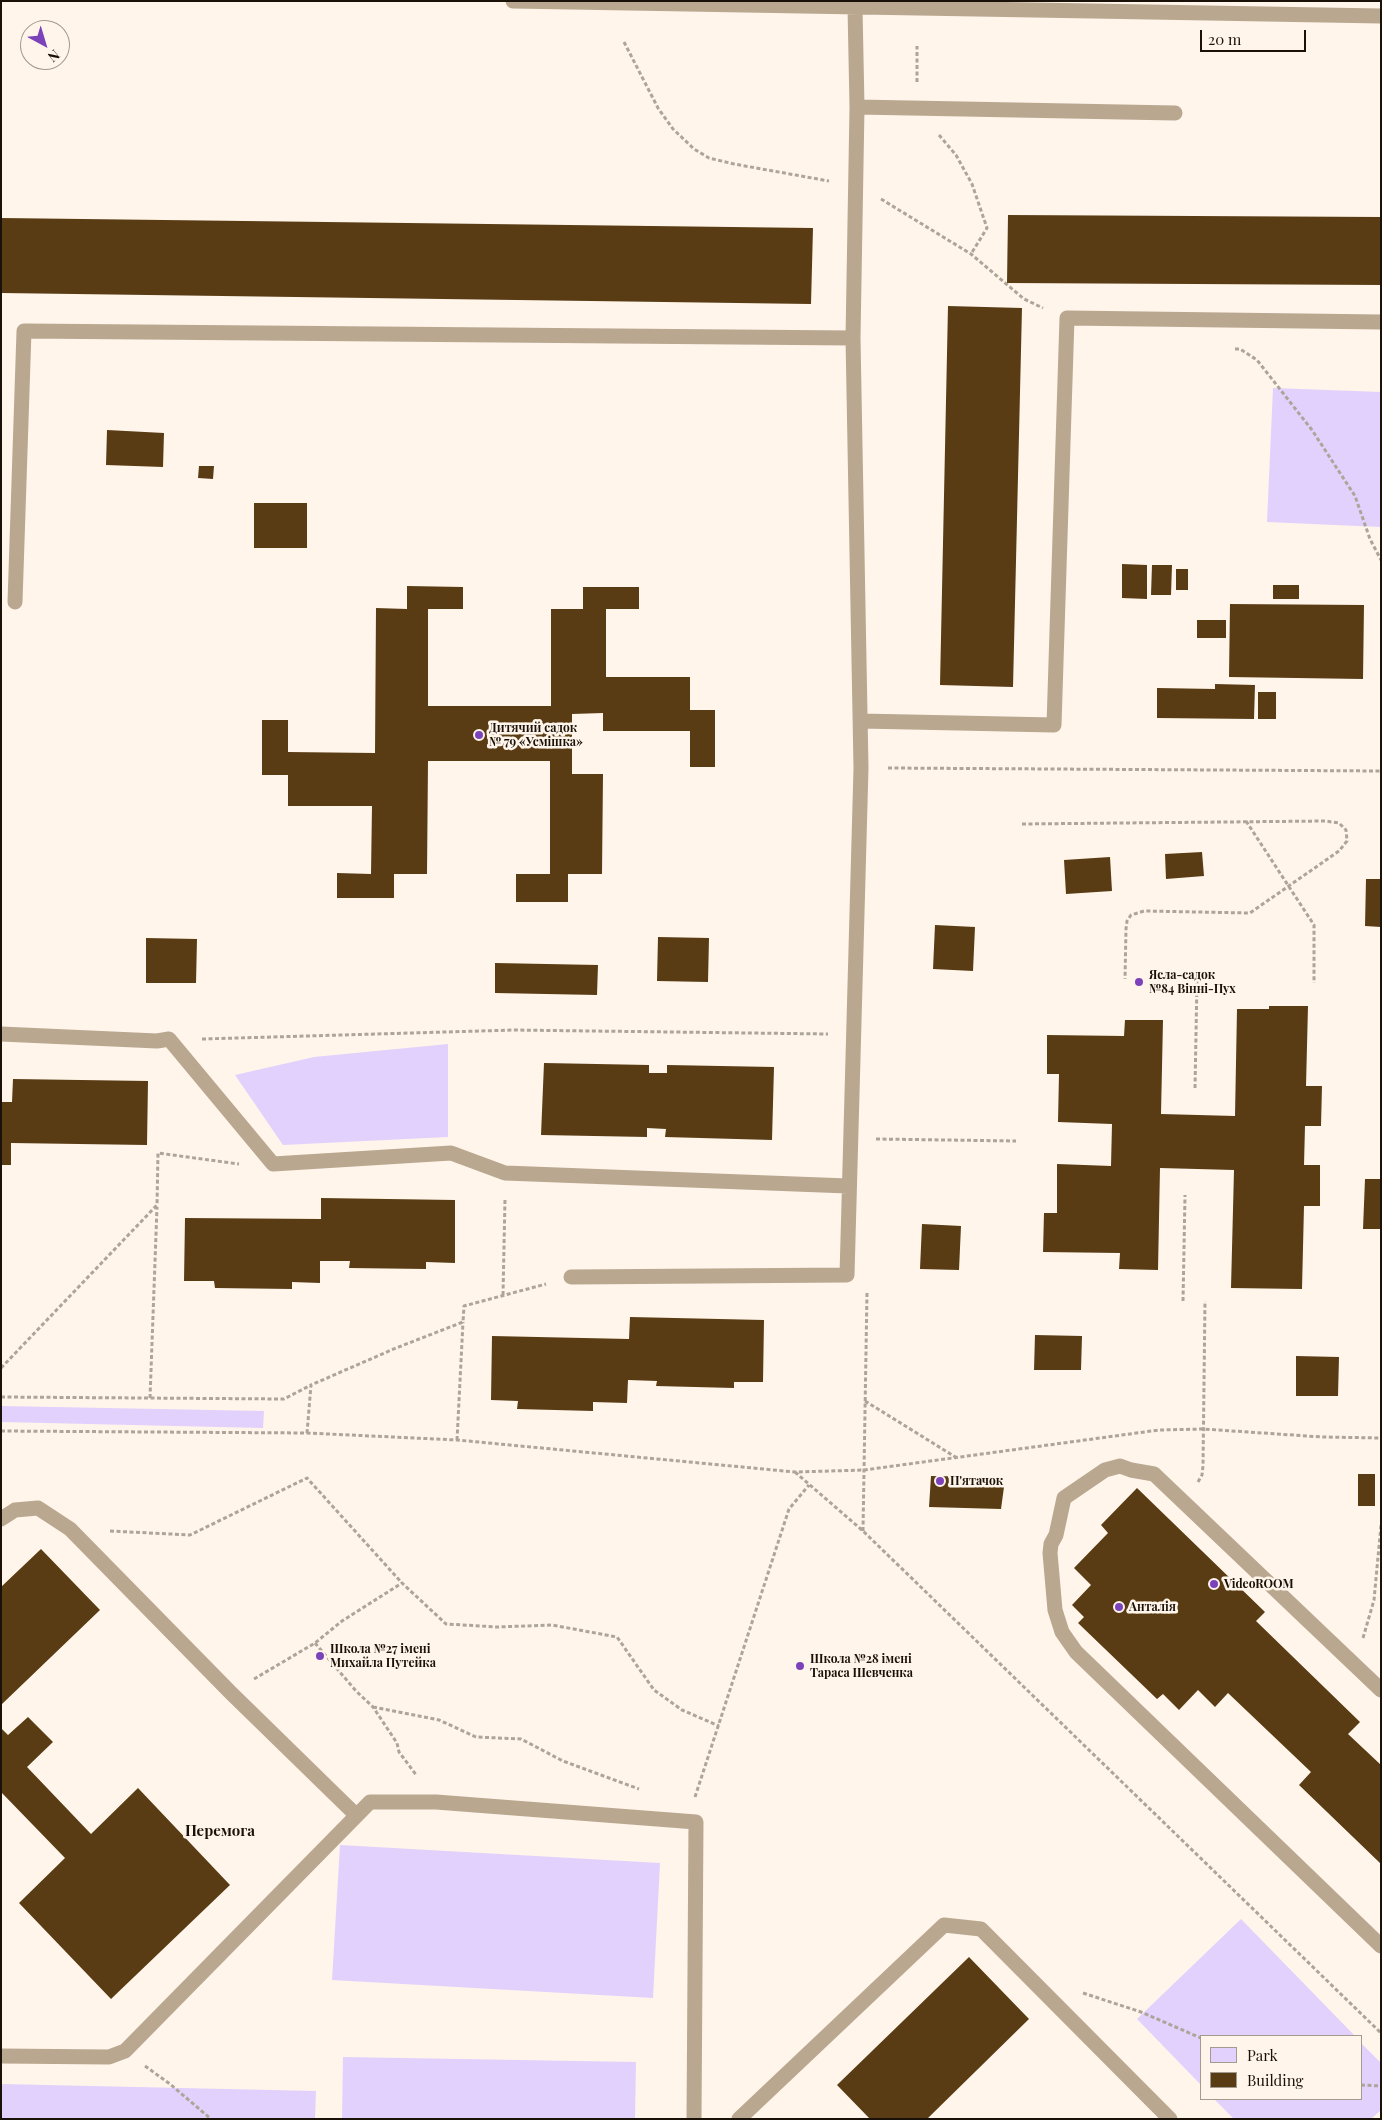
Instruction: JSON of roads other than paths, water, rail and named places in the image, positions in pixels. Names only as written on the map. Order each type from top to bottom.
[{"type":"lane","points":[[513,1],[1381,16]]},
{"type":"lane","points":[[1116,12],[1128,1]]},
{"type":"lane","points":[[571,1277],[847,1275],[861,721],[853,338],[857,107],[855,7]]},
{"type":"lane","points":[[857,107],[1175,113]]},
{"type":"lane","points":[[861,721],[1054,725],[1067,318],[1381,322]]},
{"type":"lane","points":[[15,602],[24,331],[853,338]]},
{"type":"lane","points":[[1,1034],[157,1041],[169,1039],[273,1164],[451,1153],[505,1173],[848,1186]]},
{"type":"lane","points":[[1381,1690],[1182,1498],[1154,1474],[1120,1466],[1105,1470],[1064,1498],[1050,1554],[1054,1610],[1062,1632],[1076,1652],[1381,1946]]},
{"type":"lane","points":[[1,1519],[15,1510],[38,1508],[70,1529],[231,1693],[356,1815]]},
{"type":"lane","points":[[1,2056],[109,2057],[125,2051],[370,1802],[436,1802],[696,1822],[694,2119]]},
{"type":"lane","points":[[739,2119],[944,1925],[981,1929],[1170,2119]]},
{"type":"place","name":"Дитячий садок № 79 «Усмішка»","points":[[479,735]]},
{"type":"place","name":"Ясла-садок №84 Вінні-Пух","points":[[1139,982]]},
{"type":"place","name":"П'ятачок","points":[[940,1481]]},
{"type":"place","name":"VideoROOM","points":[[1214,1584]]},
{"type":"place","name":"Анталія","points":[[1119,1607]]},
{"type":"place","name":"Школа №27 імені Михайла Путейка","points":[[320,1656]]},
{"type":"place","name":"Школа №28 імені Тараса Шевченка","points":[[800,1666]]},
{"type":"district","name":"Перемога","points":[[220,1831]]}]
